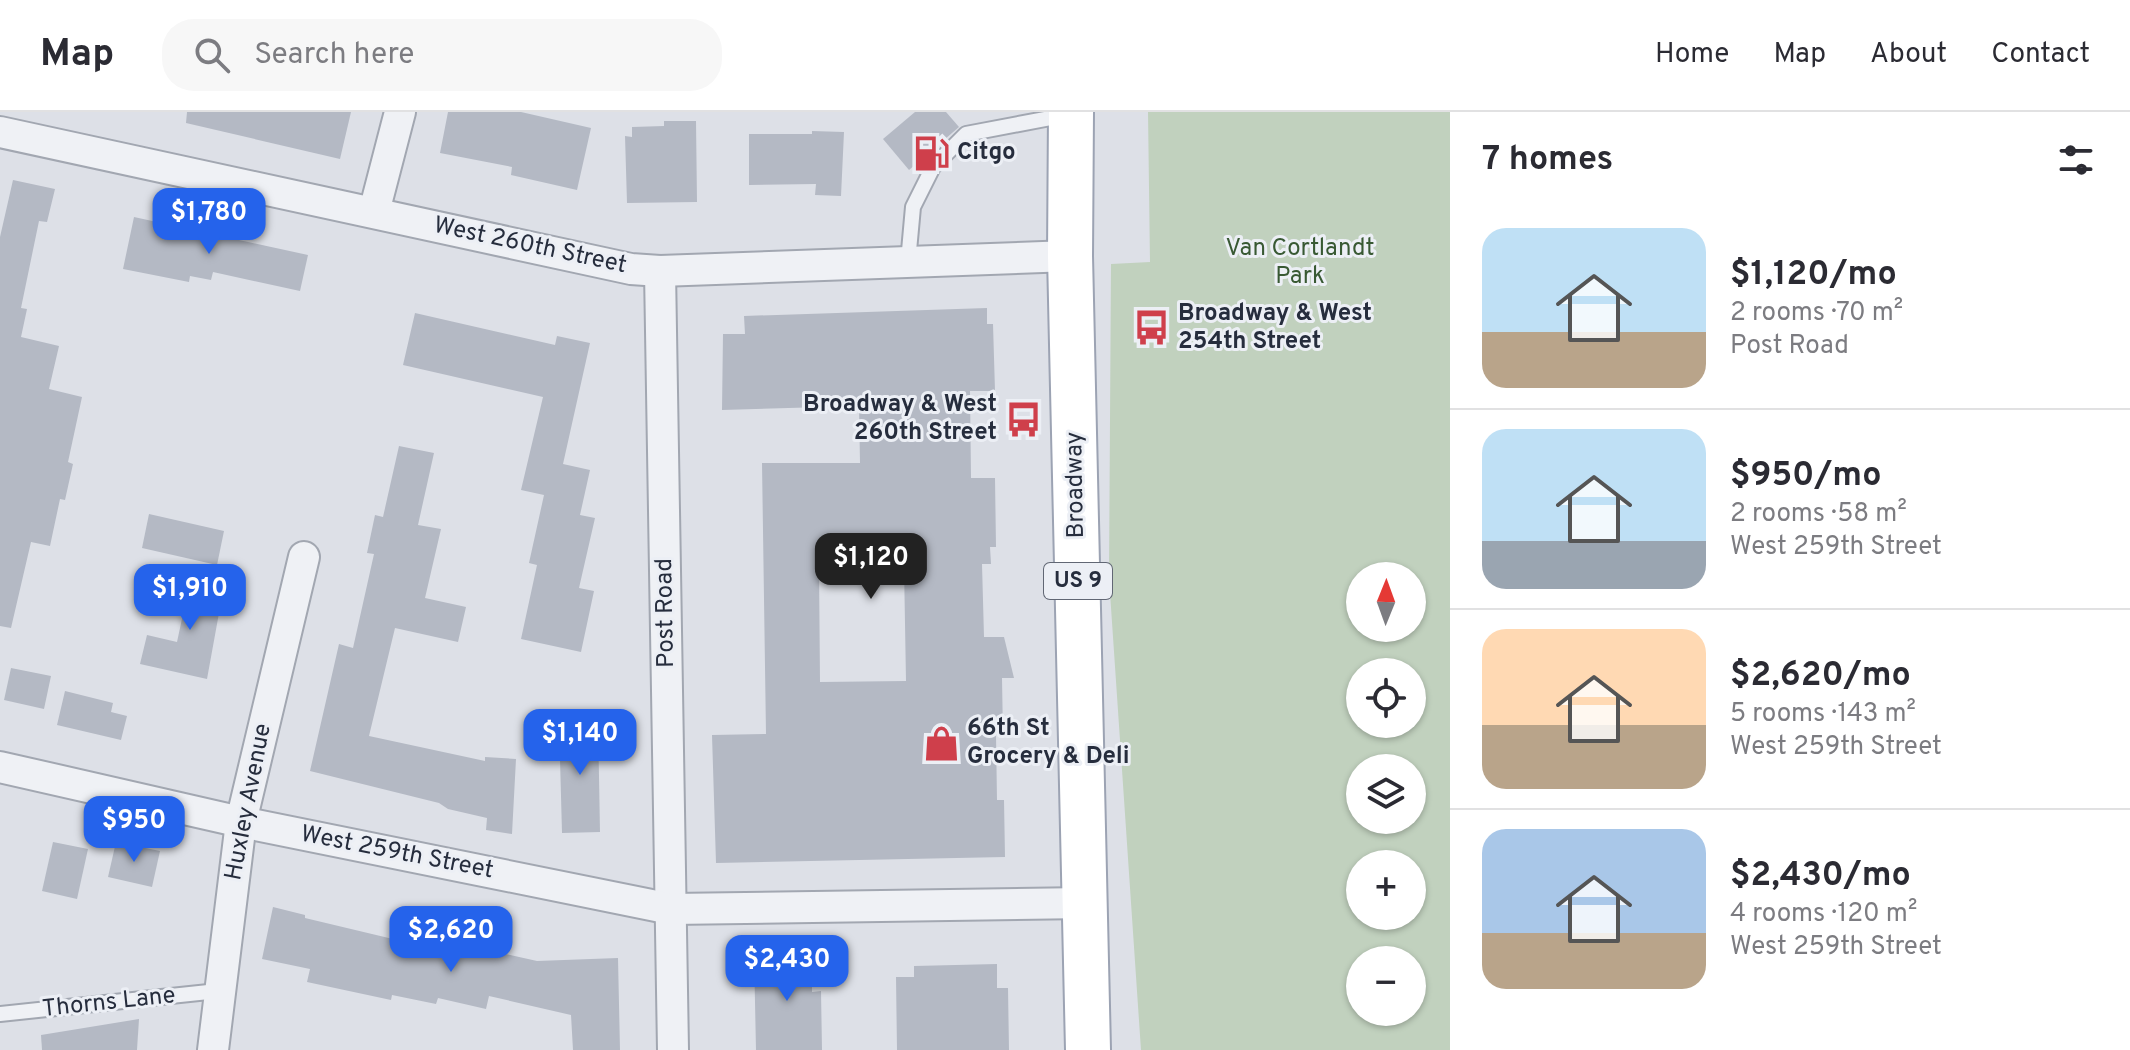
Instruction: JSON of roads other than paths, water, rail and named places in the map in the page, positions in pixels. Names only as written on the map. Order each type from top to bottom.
[{"type":"main road","name":"Broadway","points":[[1071,113],[1070,256],[1088,1050]]},
{"type":"street","points":[[374,212],[400,112]]},
{"type":"street","name":"West 260th Street","points":[[0,132],[631,269],[660,271],[1070,256]]},
{"type":"street","name":"Post Road","points":[[660,271],[673,1050]]},
{"type":"street","name":"Huxley Avenue","points":[[213,1050],[241,822],[304,557]]},
{"type":"street","name":"West 259th Street","points":[[0,767],[241,822],[671,909],[1086,903]]},
{"type":"lane","points":[[908,262],[913,207],[933,167],[966,134],[1071,113]]},
{"type":"lane","name":"Thorns Lane","points":[[0,1014],[218,991]]},
{"type":"place","name":"Citgo","points":[[931,153]]},
{"type":"place","name":"Broadway & West 254th Street","points":[[1152,328]]},
{"type":"place","name":"Broadway & West 260th Street","points":[[1023,419]]},
{"type":"place","name":"66th St Grocery & Deli","points":[[941,743]]},
{"type":"park label","name":"Van Cortlandt Park","points":[[1300,263]]}]
